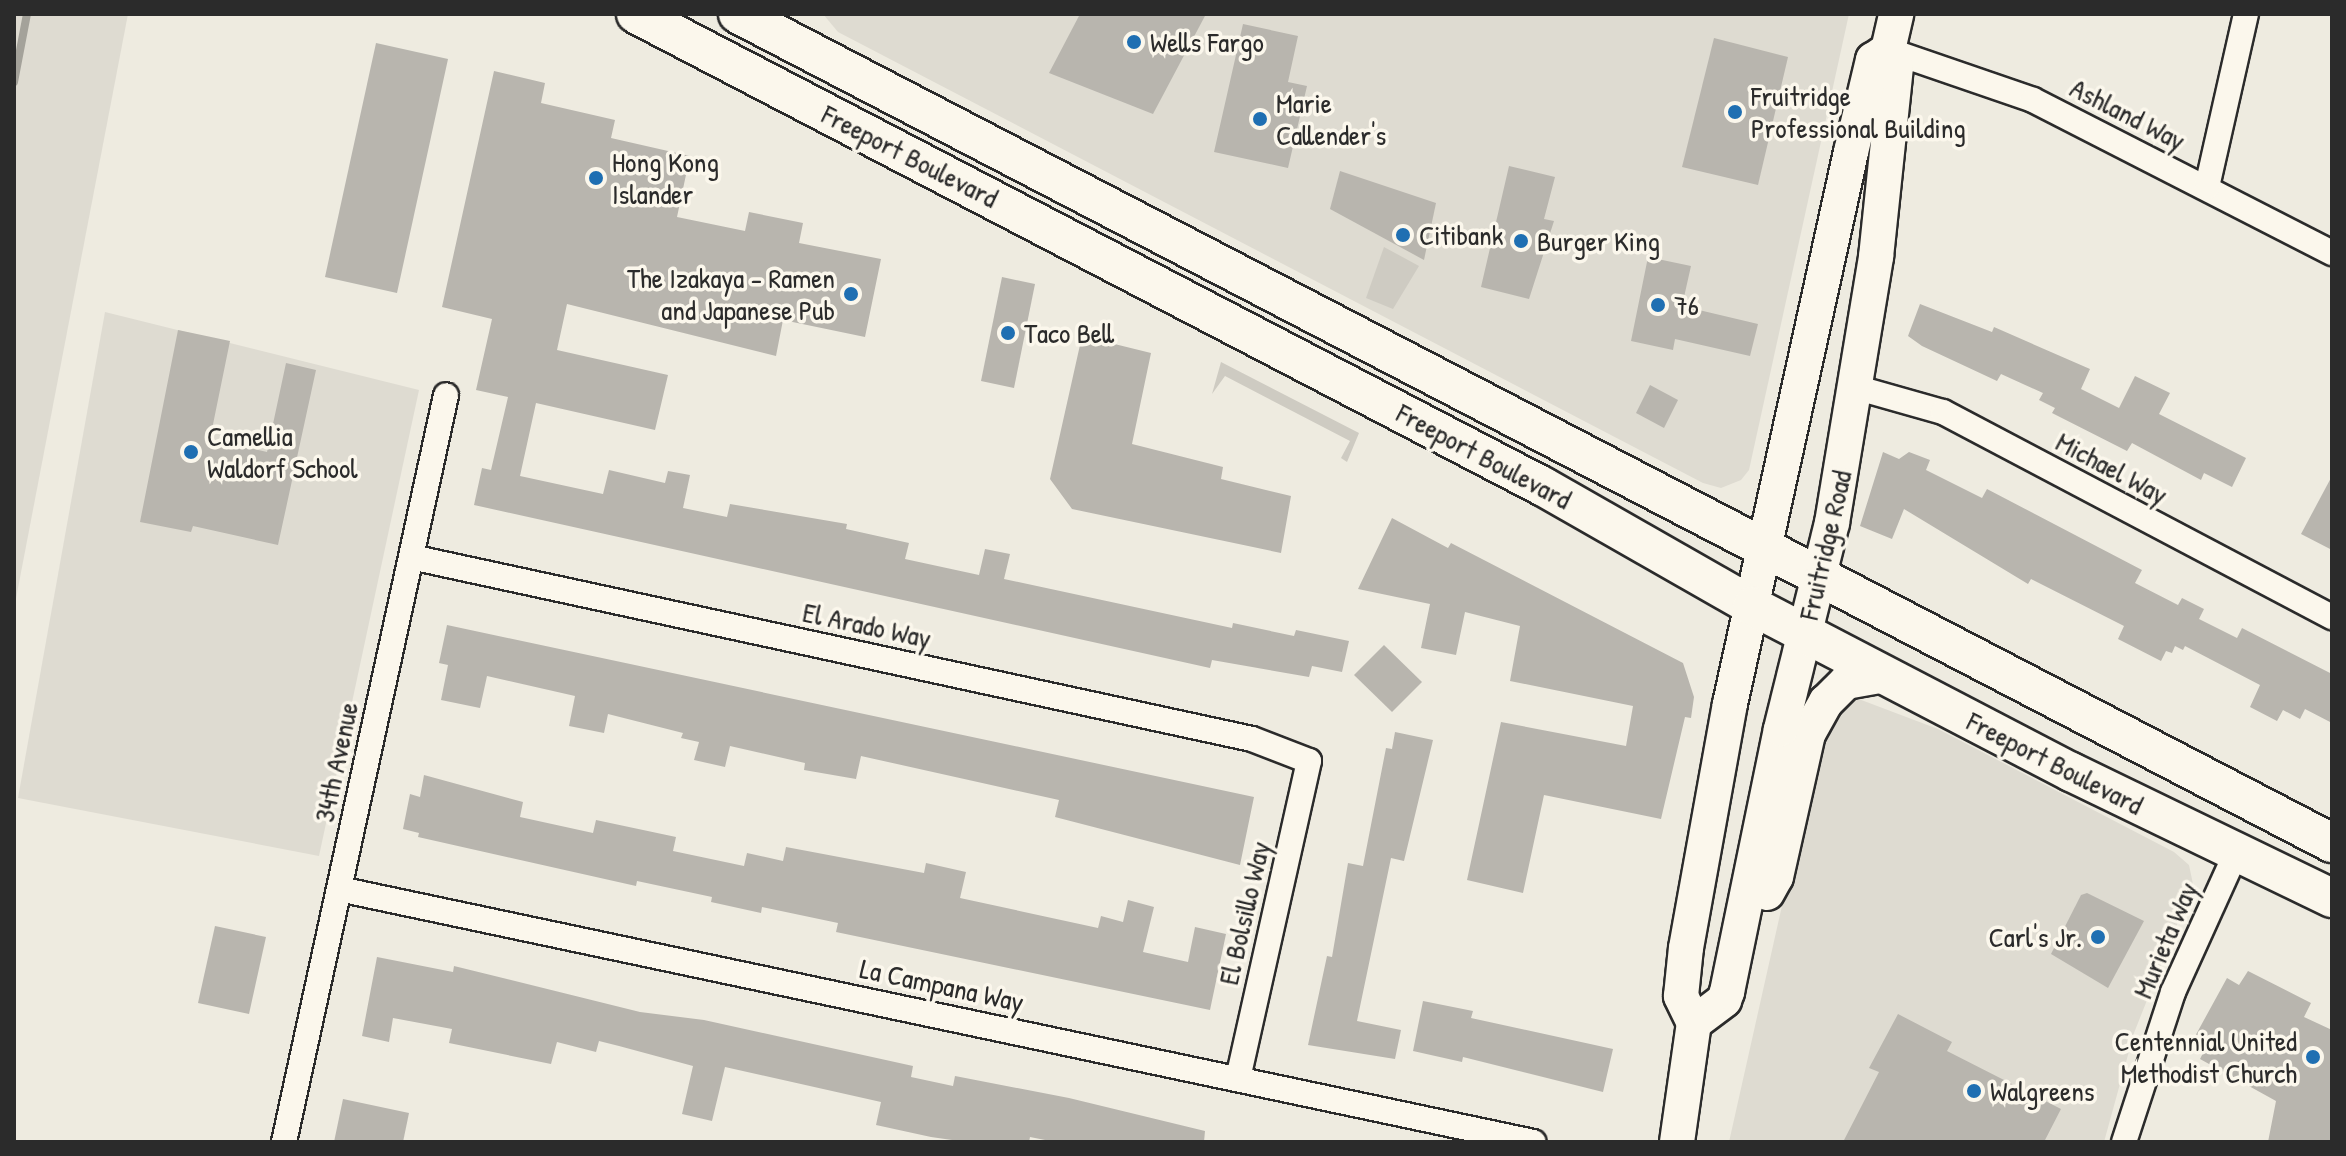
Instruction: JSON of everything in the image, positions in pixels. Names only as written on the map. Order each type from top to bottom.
[{"type":"main road","name":"Freeport Boulevard","points":[[636,14],[1542,486],[1805,634],[2236,853],[2332,898]]},
{"type":"main road","name":"Fruitridge Road","points":[[1694,1023],[1724,1000],[1739,942],[1858,388],[1893,108],[1896,67],[1888,50],[1896,14]]},
{"type":"main road","name":"Freeport Boulevard","points":[[761,19],[2332,843]]},
{"type":"main road","name":"Fruitridge Road","points":[[1677,1142],[1694,1023],[1681,996],[1686,948],[1752,606],[1869,75],[1873,60],[1888,50]]},
{"type":"main road","points":[[1739,942],[1776,877],[1808,734],[1826,702],[1846,682],[1885,675]]},
{"type":"street","points":[[2207,187],[2246,14]]},
{"type":"street","points":[[743,70],[761,19]]},
{"type":"street","name":"Ashland Way","points":[[1888,50],[2033,100],[2332,253]]},
{"type":"street","name":"Michael Way","points":[[1858,388],[1943,412],[2332,617]]},
{"type":"street","name":"34th Avenue","points":[[284,1142],[446,395]]},
{"type":"street","name":"El Arado Way","points":[[411,557],[1252,739],[1309,761]]},
{"type":"street","name":"El Bolsillo Way","points":[[1238,1078],[1309,761]]},
{"type":"street","name":"Murieta Way","points":[[2124,1142],[2173,992],[2236,853]]},
{"type":"street","name":"La Campana Way","points":[[339,889],[1533,1142]]},
{"type":"shaded area","points":[[14,14],[128,14],[14,609]]},
{"type":"shaded area","points":[[823,14],[1849,14],[1749,470],[1741,480],[1721,488],[1703,483],[838,32]]},
{"type":"shaded area","points":[[1384,247],[1419,266],[1393,309],[1366,298]]},
{"type":"shaded area","points":[[105,312],[419,390],[319,856],[18,798]]},
{"type":"shaded area","points":[[1221,362],[1359,433],[1347,462],[1341,458],[1350,441],[1225,376],[1212,394]]},
{"type":"shaded area","points":[[1856,698],[1938,729],[2174,852],[2189,865],[2193,884],[2134,1033],[2104,1142],[1729,1142],[1820,736],[1843,703]]},
{"type":"building","points":[[1080,14],[1206,14],[1153,114],[1049,73]]},
{"type":"building","name":"Marie Callender's","points":[[1243,24],[1298,36],[1288,82],[1307,86],[1288,168],[1214,152]]},
{"type":"building","name":"Fruitridge Professional Building","points":[[1714,38],[1788,57],[1758,185],[1682,167]]},
{"type":"building","points":[[376,43],[448,59],[397,293],[325,277]]},
{"type":"building","points":[[494,71],[545,83],[541,103],[615,120],[611,138],[690,156],[677,217],[745,231],[749,212],[803,223],[799,243],[881,259],[865,337],[783,320],[776,356],[567,304],[557,350],[668,375],[655,430],[536,403],[520,476],[603,494],[609,470],[665,483],[668,471],[690,475],[683,508],[727,517],[730,504],[847,524],[846,529],[909,543],[905,559],[979,575],[985,549],[1010,554],[1004,579],[1232,628],[1233,623],[1294,636],[1296,630],[1349,641],[1342,672],[1312,666],[1309,677],[1212,660],[1210,668],[474,505],[482,468],[491,470],[508,397],[476,390],[492,319],[442,307]]},
{"type":"building","name":"Burger King","points":[[1509,166],[1555,177],[1544,219],[1554,221],[1529,299],[1481,287]]},
{"type":"building","name":"Citibank","points":[[1340,171],[1436,203],[1424,260],[1330,209]]},
{"type":"building","points":[[1648,257],[1691,266],[1682,306],[1758,324],[1750,356],[1675,339],[1673,350],[1631,341]]},
{"type":"building","name":"Taco Bell","points":[[1002,277],[1035,284],[1014,388],[981,381]]},
{"type":"building","points":[[1920,304],[1992,332],[1994,327],[2090,369],[2081,389],[2119,408],[2135,376],[2170,393],[2159,414],[2246,458],[2232,487],[2204,473],[2201,480],[2132,443],[2127,451],[2052,413],[2055,408],[2039,400],[2043,393],[2001,374],[1997,381],[1922,346],[1908,336]]},
{"type":"building","points":[[178,330],[230,341],[210,439],[267,452],[286,363],[316,370],[278,545],[193,526],[191,532],[140,522]]},
{"type":"building","points":[[1082,336],[1151,353],[1132,444],[1223,467],[1221,479],[1291,496],[1281,553],[1072,509],[1050,479]]},
{"type":"building","points":[[1650,385],[1678,400],[1664,428],[1636,413]]},
{"type":"building","points":[[1883,452],[1899,459],[1909,452],[1930,460],[1926,470],[1982,498],[1987,489],[2142,570],[2135,583],[2178,605],[2182,598],[2204,609],[2199,619],[2237,638],[2242,628],[2332,674],[2332,723],[2305,709],[2300,719],[2283,710],[2277,721],[2250,707],[2260,685],[2185,646],[2183,650],[2175,646],[2172,653],[2166,651],[2161,661],[2118,639],[2124,626],[2031,579],[2028,584],[1904,509],[1892,539],[1860,526]]},
{"type":"building","points":[[2332,476],[2332,550],[2301,534]]},
{"type":"building","points":[[1392,518],[1448,548],[1451,543],[1683,663],[1694,697],[1691,718],[1685,717],[1661,819],[1544,795],[1523,893],[1467,880],[1501,722],[1626,746],[1633,706],[1510,681],[1520,626],[1465,612],[1456,655],[1421,648],[1430,604],[1358,589]]},
{"type":"building","points":[[447,625],[1254,797],[1240,865],[1055,817],[1059,800],[861,756],[856,779],[804,770],[805,763],[730,746],[725,767],[694,760],[699,742],[681,738],[683,733],[608,714],[604,733],[569,726],[575,696],[487,676],[480,708],[441,700],[448,665],[439,663]]},
{"type":"building","points":[[1384,645],[1422,682],[1392,712],[1354,675]]},
{"type":"building","points":[[1395,732],[1433,740],[1404,861],[1391,858],[1357,1021],[1401,1030],[1395,1059],[1308,1045],[1327,956],[1332,957],[1348,863],[1363,866],[1386,748],[1392,749]]},
{"type":"building","points":[[424,775],[523,802],[520,817],[593,833],[596,820],[676,837],[673,851],[744,866],[747,853],[783,861],[786,847],[924,873],[926,863],[966,872],[960,898],[1098,928],[1101,916],[1123,922],[1128,900],[1154,907],[1143,952],[1188,962],[1195,927],[1226,934],[1210,1010],[836,932],[838,923],[762,907],[761,913],[711,902],[712,897],[637,881],[636,886],[418,837],[419,833],[403,829],[410,794],[420,797]]},
{"type":"building","name":"Carl's Jr.","points":[[2087,893],[2144,921],[2108,988],[2051,954],[2081,895]]},
{"type":"building","points":[[215,926],[266,937],[249,1014],[198,1003]]},
{"type":"building","points":[[377,957],[453,972],[454,966],[640,1012],[704,1020],[913,1066],[911,1077],[953,1086],[955,1076],[1069,1098],[1205,1131],[1204,1142],[1055,1142],[1030,1137],[1029,1142],[966,1142],[931,1137],[876,1125],[881,1102],[725,1067],[712,1121],[682,1114],[693,1066],[599,1041],[596,1052],[557,1042],[551,1064],[449,1043],[452,1029],[393,1018],[389,1042],[362,1036]]},
{"type":"building","points":[[2248,971],[2311,1003],[2304,1017],[2332,1030],[2332,1142],[2268,1142],[2276,1101],[2200,1059],[2206,1047],[2193,1040],[2227,978],[2239,985]]},
{"type":"building","points":[[1423,1001],[1473,1011],[1471,1018],[1613,1049],[1603,1092],[1463,1057],[1462,1062],[1413,1051]]},
{"type":"building","name":"Walgreens","points":[[1898,1014],[1952,1042],[1947,1051],[2061,1109],[2044,1142],[1843,1142],[1879,1072],[1869,1068]]},
{"type":"building","points":[[343,1099],[409,1113],[403,1142],[334,1142]]},
{"type":"waterway","points":[[14,82],[27,14]]},
{"type":"place","name":"Wells Fargo","points":[[1134,42]]},
{"type":"place","name":"Fruitridge Professional Building","points":[[1735,112]]},
{"type":"place","name":"Marie Callender's","points":[[1260,119]]},
{"type":"place","name":"Hong Kong Islander","points":[[596,178]]},
{"type":"place","name":"Citibank","points":[[1403,235]]},
{"type":"place","name":"Burger King","points":[[1521,241]]},
{"type":"place","name":"The Izakaya - Ramen and Japanese Pub","points":[[851,294]]},
{"type":"place","name":"76","points":[[1658,305]]},
{"type":"place","name":"Taco Bell","points":[[1008,333]]},
{"type":"place","name":"Camellia Waldorf School","points":[[191,452]]},
{"type":"place","name":"Carl's Jr.","points":[[2098,937]]},
{"type":"place","name":"Centennial United Methodist Church","points":[[2313,1057]]},
{"type":"place","name":"Walgreens","points":[[1974,1091]]}]
